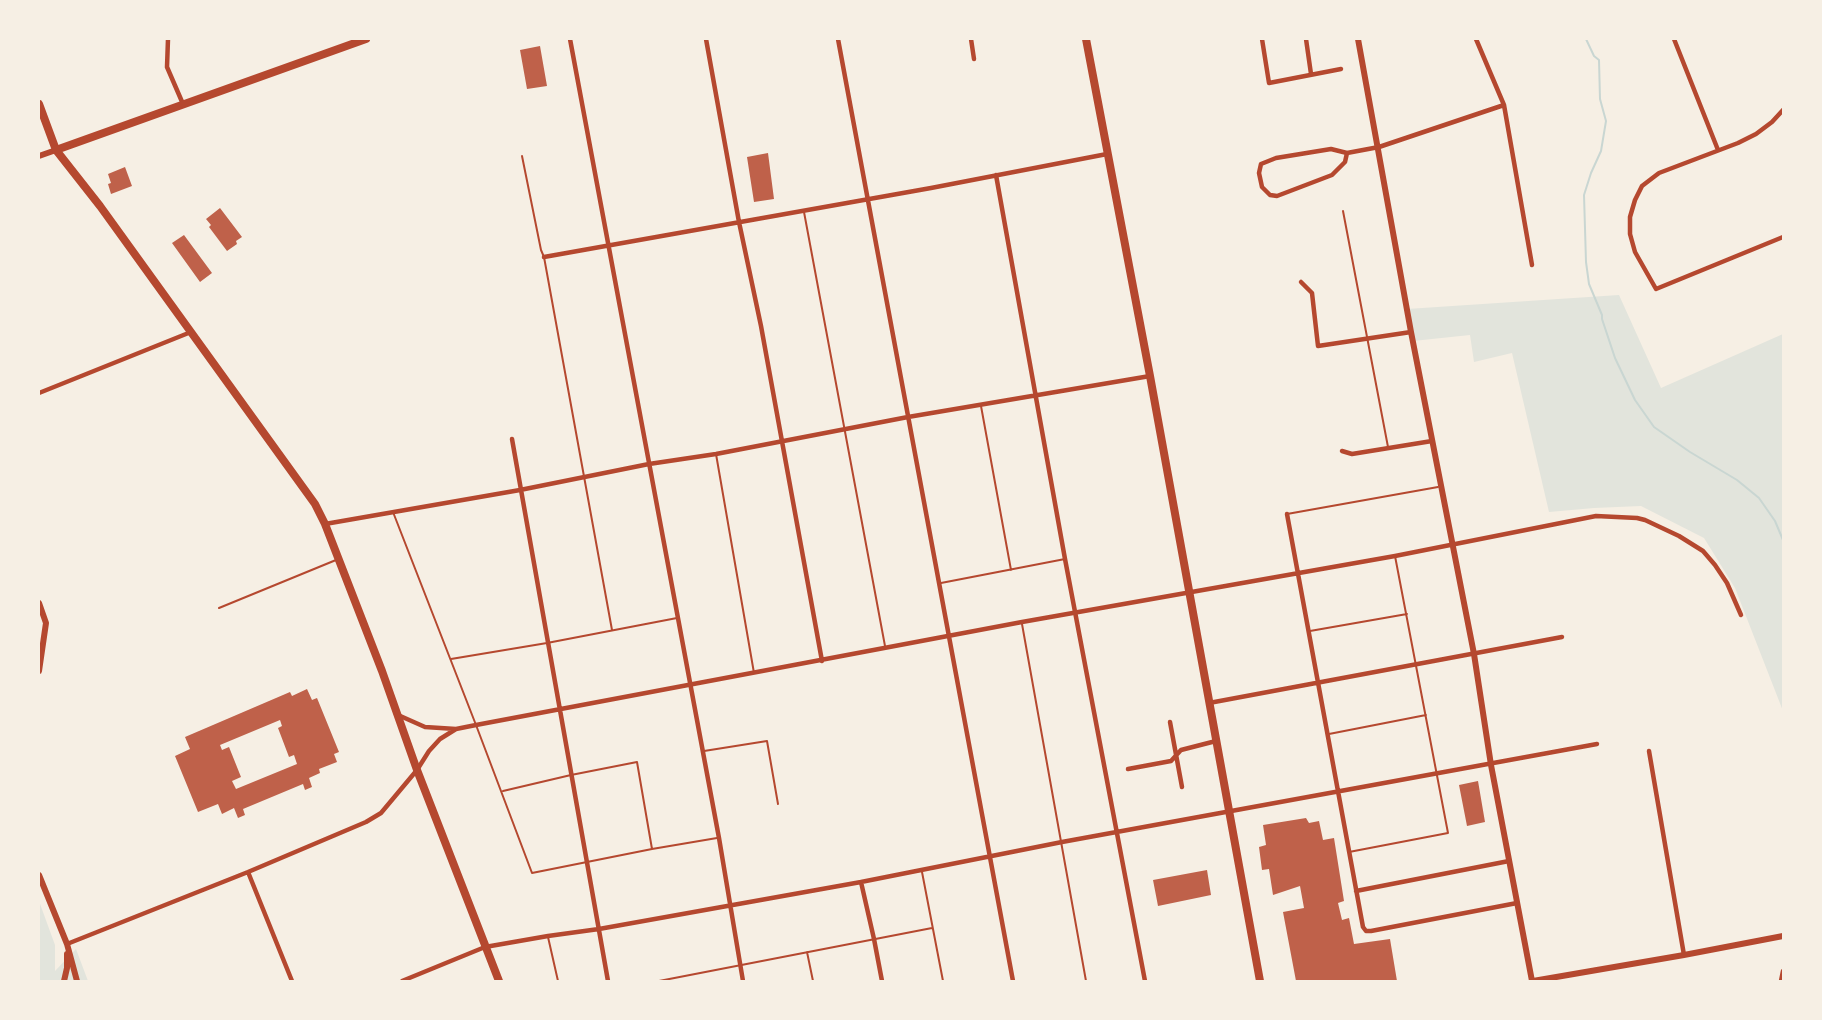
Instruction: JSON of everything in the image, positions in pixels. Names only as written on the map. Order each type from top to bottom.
[{"type":"main road","points":[[56,150],[366,39]]},
{"type":"main road","points":[[1086,39],[1260,981]]},
{"type":"main road","points":[[39,104],[56,150],[315,504],[339,559],[417,770],[499,981]]},
{"type":"street","points":[[168,39],[167,67],[183,104]]},
{"type":"street","points":[[570,39],[719,838],[743,981]]},
{"type":"street","points":[[706,39],[822,661]]},
{"type":"street","points":[[838,39],[1013,981]]},
{"type":"street","points":[[970,39],[974,59]]},
{"type":"street","points":[[1262,39],[1269,83],[1341,69]]},
{"type":"street","points":[[1306,39],[1311,74]]},
{"type":"street","points":[[1358,39],[1411,332],[1474,654],[1491,765],[1533,981],[1783,936]]},
{"type":"street","points":[[1476,39],[1503,105],[1532,265]]},
{"type":"street","points":[[1674,39],[1718,150]]},
{"type":"street","points":[[1347,153],[1345,162],[1332,175],[1277,196],[1270,195],[1263,187],[1259,173],[1261,164],[1276,158],[1331,149],[1347,153],[1379,147],[1503,105]]},
{"type":"street","points":[[1783,110],[1756,134],[1738,143],[1659,172],[1642,186],[1630,217],[1630,234],[1635,252],[1656,289],[1783,237]]},
{"type":"street","points":[[39,156],[56,150]]},
{"type":"street","points":[[544,257],[868,200],[1107,154]]},
{"type":"street","points":[[996,175],[1065,560],[1145,981]]},
{"type":"street","points":[[1301,282],[1312,293],[1318,346],[1411,332]]},
{"type":"street","points":[[39,393],[191,332]]},
{"type":"street","points":[[325,524],[908,417],[1150,376]]},
{"type":"street","points":[[512,439],[608,981]]},
{"type":"street","points":[[1342,451],[1352,454],[1432,441]]},
{"type":"street","points":[[1287,514],[1356,891],[1366,931],[1517,903]]},
{"type":"street","points":[[397,714],[425,727],[456,729],[1022,622],[1395,556],[1596,516],[1645,520],[1679,536],[1703,551],[1727,583],[1741,615]]},
{"type":"street","points":[[39,603],[46,623],[39,671]]},
{"type":"street","points":[[1209,703],[1562,637]]},
{"type":"street","points":[[1170,722],[1182,787]]},
{"type":"street","points":[[67,944],[366,822],[381,813],[440,739],[456,729]]},
{"type":"street","points":[[1128,769],[1172,761],[1181,750],[1216,741]]},
{"type":"street","points":[[402,981],[485,947],[861,882],[1062,842],[1597,744]]},
{"type":"street","points":[[1649,751],[1684,955]]},
{"type":"street","points":[[1356,891],[1509,861]]},
{"type":"street","points":[[248,872],[292,981]]},
{"type":"street","points":[[39,875],[67,944],[77,981]]},
{"type":"street","points":[[861,882],[882,981]]},
{"type":"street","points":[[64,981],[68,968],[67,944]]},
{"type":"street","points":[[1781,981],[1783,971]]},
{"type":"lane","points":[[522,156],[544,257],[612,630]]},
{"type":"lane","points":[[804,210],[886,648]]},
{"type":"lane","points":[[1343,211],[1388,448]]},
{"type":"lane","points":[[981,406],[1011,570]]},
{"type":"lane","points":[[716,454],[754,673]]},
{"type":"lane","points":[[1287,514],[1441,486]]},
{"type":"lane","points":[[393,512],[532,873],[719,838]]},
{"type":"lane","points":[[1349,852],[1448,833],[1395,556]]},
{"type":"lane","points":[[219,608],[339,559]]},
{"type":"lane","points":[[938,583],[1065,560]]},
{"type":"lane","points":[[1309,632],[1407,614]]},
{"type":"lane","points":[[451,659],[677,618]]},
{"type":"lane","points":[[1022,622],[1086,981]]},
{"type":"lane","points":[[1328,734],[1426,715]]},
{"type":"lane","points":[[702,751],[767,741],[778,804]]},
{"type":"lane","points":[[502,792],[637,762],[652,849]]},
{"type":"lane","points":[[922,870],[943,981]]},
{"type":"lane","points":[[659,981],[675,980],[740,965],[932,928]]},
{"type":"lane","points":[[548,936],[558,981]]},
{"type":"lane","points":[[807,952],[813,981]]},
{"type":"shaded area","points":[[1619,295],[1661,388],[1783,334],[1783,711],[1735,588],[1704,538],[1641,506],[1549,512],[1512,353],[1474,362],[1470,335],[1413,341],[1407,309]]},
{"type":"shaded area","points":[[39,901],[55,945],[55,971],[76,949],[88,981],[39,981]]},
{"type":"building","points":[[540,46],[547,86],[527,89],[520,50]]},
{"type":"building","points":[[768,153],[774,199],[754,202],[747,157]]},
{"type":"building","points":[[125,167],[132,186],[111,194],[108,174]]},
{"type":"building","points":[[220,208],[242,237],[227,251],[209,227],[211,225],[206,219]]},
{"type":"building","points":[[184,235],[212,273],[200,282],[172,243]]},
{"type":"building","points":[[307,689],[312,700],[317,698],[339,752],[334,754],[337,762],[319,769],[320,773],[309,778],[312,787],[305,790],[303,784],[243,809],[245,815],[238,818],[234,808],[222,814],[218,804],[198,812],[175,756],[190,749],[185,737],[290,692],[292,696]],"holes":[[[280,720],[282,726],[278,728],[289,757],[294,755],[297,764],[236,789],[232,781],[241,777],[229,747],[222,750],[220,745]]]},
{"type":"building","points":[[1478,781],[1485,822],[1467,826],[1459,785]]},
{"type":"building","points":[[1306,818],[1309,823],[1319,821],[1323,840],[1334,838],[1344,901],[1338,903],[1342,920],[1349,918],[1354,944],[1390,939],[1397,981],[1296,981],[1283,912],[1304,908],[1300,886],[1273,895],[1269,869],[1262,870],[1259,847],[1266,845],[1263,825]]},
{"type":"building","points":[[1207,870],[1211,895],[1158,906],[1153,880]]},
{"type":"waterway","points":[[1586,39],[1594,56],[1599,60],[1600,99],[1606,121],[1601,151],[1584,195],[1586,262],[1589,284],[1602,315],[1615,358],[1635,400],[1654,427],[1737,480],[1759,498],[1775,521],[1783,540]]}]
